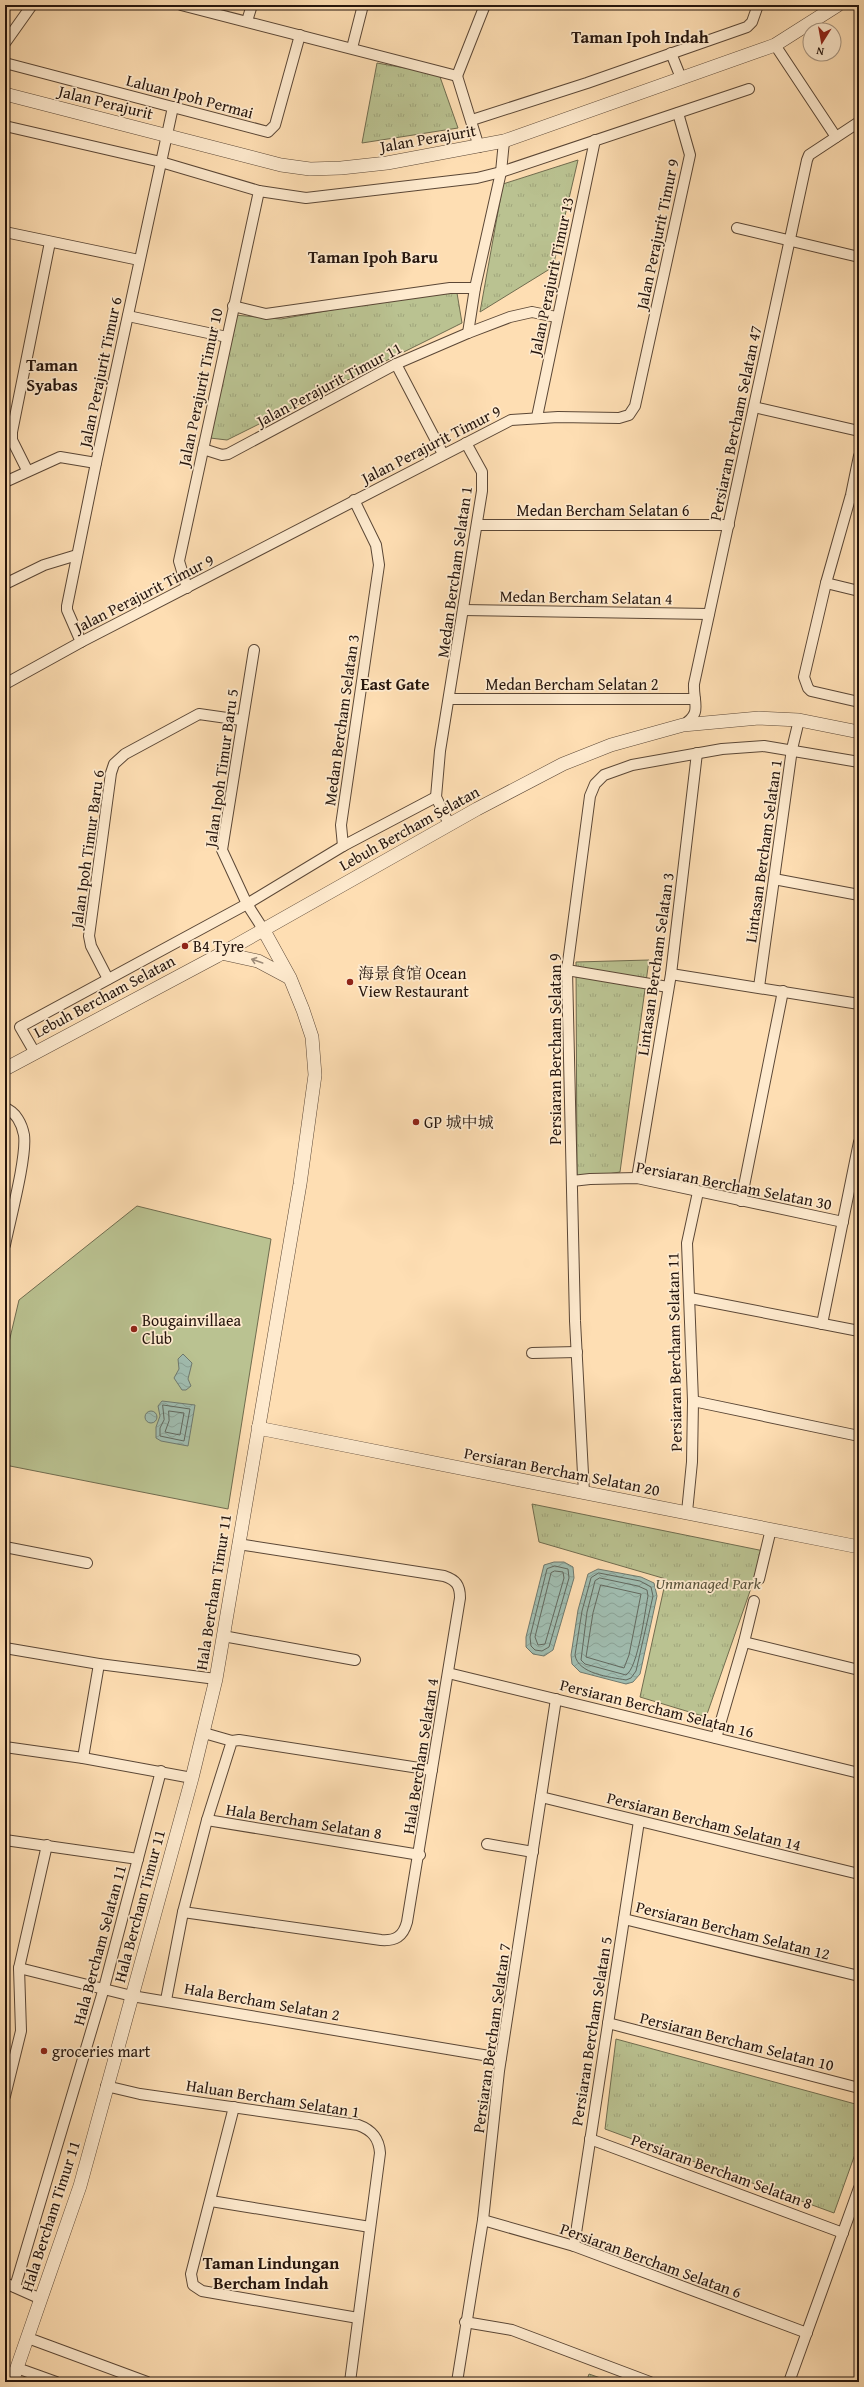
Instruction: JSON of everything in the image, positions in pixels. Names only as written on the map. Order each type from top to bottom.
[{"type":"street","points":[[5,44],[32,5]]},
{"type":"street","points":[[181,5],[457,76]]},
{"type":"street","points":[[247,21],[252,5]]},
{"type":"street","points":[[352,48],[363,5]]},
{"type":"street","points":[[479,147],[472,120],[457,76],[485,5]]},
{"type":"street","points":[[472,120],[587,83],[747,26],[752,22],[758,5]]},
{"type":"street","name":"Jalan Perajurit","points":[[5,94],[166,134],[281,165],[310,168],[341,168],[387,163],[504,142],[774,45],[838,5]]},
{"type":"street","name":"Laluan Ipoh Permai","points":[[5,63],[265,131],[271,130],[275,125],[300,35]]},
{"type":"street","points":[[774,45],[836,137]]},
{"type":"street","points":[[671,53],[681,78]]},
{"type":"street","points":[[5,126],[161,162],[259,191],[306,198],[477,178],[501,172],[749,89]]},
{"type":"street","name":"Jalan Perajurit Timur 6","points":[[82,642],[68,610],[77,555],[172,107]]},
{"type":"street","name":"Jalan Perajurit Timur 9","points":[[5,684],[82,642],[354,500],[511,420],[537,417],[624,418],[633,411],[690,155],[678,113]]},
{"type":"street","name":"Persiaran Bercham Selatan 47","points":[[683,725],[691,720],[696,702],[694,684],[808,157],[859,122]]},
{"type":"street","name":"Jalan Perajurit Timur 13","points":[[537,417],[556,317],[595,140]]},
{"type":"street","points":[[468,333],[475,288],[501,172],[504,142]]},
{"type":"street","name":"Jalan Perajurit Timur 10","points":[[187,588],[179,561],[259,191]]},
{"type":"street","points":[[738,228],[859,257]]},
{"type":"street","points":[[5,232],[139,260]]},
{"type":"street","points":[[28,470],[12,440],[12,432],[50,242]]},
{"type":"street","points":[[233,306],[266,314],[450,288],[475,288]]},
{"type":"street","name":"Jalan Perajurit Timur 11","points":[[203,449],[222,455],[228,454],[396,364],[468,333],[510,317],[532,312],[556,317]]},
{"type":"street","points":[[128,316],[227,337]]},
{"type":"street","points":[[396,364],[443,454]]},
{"type":"street","points":[[754,407],[859,432]]},
{"type":"street","name":"Medan Bercham Selatan 1","points":[[436,797],[440,752],[450,699],[477,525],[482,472],[466,444]]},
{"type":"street","points":[[859,456],[855,496],[826,584],[805,671],[805,682],[811,691],[859,702]]},
{"type":"street","points":[[5,482],[28,470],[60,457],[96,463]]},
{"type":"street","name":"Medan Bercham Selatan 3","points":[[344,846],[341,825],[379,565],[376,546],[354,500]]},
{"type":"street","name":"Medan Bercham Selatan 6","points":[[477,525],[729,525]]},
{"type":"street","points":[[5,584],[44,565],[77,555]]},
{"type":"street","points":[[826,584],[859,591]]},
{"type":"street","name":"Medan Bercham Selatan 4","points":[[463,610],[709,614]]},
{"type":"street","name":"Jalan Ipoh Timur Baru 5","points":[[254,650],[241,720],[222,850],[247,904],[263,929]]},
{"type":"street","name":"Medan Bercham Selatan 2","points":[[450,699],[696,702]]},
{"type":"street","points":[[696,702],[701,714],[716,721]]},
{"type":"street","name":"Jalan Ipoh Timur Baru 6","points":[[108,979],[91,946],[89,931],[111,773],[114,764],[125,754],[199,714],[241,720]]},
{"type":"street","name":"Lebuh Bercham Selatan","points":[[5,1069],[221,953],[449,824],[562,764],[611,744],[683,725],[759,718],[799,720],[859,732]]},
{"type":"street","name":"Lintasan Bercham Selatan 1","points":[[759,987],[792,749],[799,720]]},
{"type":"street","name":"Persiaran Bercham Selatan 9","points":[[584,1493],[577,1352],[567,970],[590,796],[595,784],[604,775],[632,765],[697,753],[764,746],[792,749],[859,762]]},
{"type":"street","name":"Lintasan Bercham Selatan 3","points":[[637,1178],[671,974],[697,753]]},
{"type":"street","points":[[35,1053],[20,1027],[247,904],[344,846],[436,797],[449,824]]},
{"type":"street","points":[[774,879],[859,895]]},
{"type":"street","name":"Hala Bercham Timur 11","points":[[12,2382],[80,2186],[106,2086],[192,1778],[216,1679],[314,1095],[314,1058],[312,1037],[290,978],[263,929]]},
{"type":"street","points":[[221,953],[258,961],[290,978]]},
{"type":"street","points":[[567,970],[668,987]]},
{"type":"street","points":[[671,974],[859,1004]]},
{"type":"street","points":[[741,1201],[782,991]]},
{"type":"street","points":[[5,1245],[22,1158],[24,1136],[20,1122],[6,1108]]},
{"type":"street","points":[[822,1324],[843,1222],[854,1187],[859,1142]]},
{"type":"street","name":"Persiaran Bercham Selatan 30","points":[[572,1181],[637,1178],[843,1222]]},
{"type":"street","name":"Persiaran Bercham Selatan 11","points":[[687,1512],[692,1462],[693,1401],[687,1243],[698,1192]]},
{"type":"street","points":[[690,1298],[859,1332]]},
{"type":"street","points":[[532,1353],[577,1352]]},
{"type":"street","points":[[693,1401],[859,1436]]},
{"type":"street","name":"Persiaran Bercham Selatan 20","points":[[258,1428],[859,1547]]},
{"type":"street","points":[[759,1580],[771,1529]]},
{"type":"street","name":"Hala Bercham Selatan 4","points":[[183,1912],[391,1941],[399,1937],[405,1931],[420,1855],[432,1770],[460,1598],[460,1587],[454,1580],[444,1576],[238,1544]]},
{"type":"street","points":[[5,1547],[87,1564]]},
{"type":"street","points":[[716,1738],[744,1642],[754,1601]]},
{"type":"street","points":[[223,1636],[356,1660]]},
{"type":"street","points":[[744,1642],[859,1670]]},
{"type":"street","points":[[5,1648],[99,1664],[216,1679]]},
{"type":"street","points":[[83,1758],[99,1664]]},
{"type":"street","name":"Persiaran Bercham Selatan 16","points":[[448,1673],[859,1773]]},
{"type":"street","name":"Persiaran Bercham Selatan 7","points":[[457,2382],[483,2220],[501,2058],[556,1699]]},
{"type":"street","points":[[204,1733],[236,1740],[432,1770]]},
{"type":"street","points":[[166,2000],[183,1912],[207,1820],[236,1740]]},
{"type":"street","points":[[5,1747],[83,1758],[161,1771],[192,1778]]},
{"type":"street","name":"Hala Bercham Selatan 11","points":[[15,2288],[104,1988],[161,1771]]},
{"type":"street","name":"Persiaran Bercham Selatan 14","points":[[542,1797],[859,1874]]},
{"type":"street","name":"Hala Bercham Selatan 8","points":[[207,1820],[420,1855]]},
{"type":"street","name":"Persiaran Bercham Selatan 5","points":[[574,2246],[639,1821]]},
{"type":"street","points":[[5,1840],[138,1859]]},
{"type":"street","points":[[487,1844],[533,1852]]},
{"type":"street","points":[[5,2096],[20,2040],[19,1968],[47,1845]]},
{"type":"street","name":"Persiaran Bercham Selatan 12","points":[[624,1919],[859,1976]]},
{"type":"street","name":"Hala Bercham Selatan 2","points":[[19,1968],[132,1996],[166,2000],[501,2058]]},
{"type":"street","name":"Persiaran Bercham Selatan 10","points":[[608,2023],[859,2088]]},
{"type":"street","name":"Haluan Bercham Selatan 1","points":[[106,2086],[140,2094],[358,2125],[372,2132],[380,2146],[380,2154],[350,2382]]},
{"type":"street","points":[[234,2107],[191,2274],[191,2280],[197,2289],[358,2318]]},
{"type":"street","name":"Persiaran Bercham Selatan 8","points":[[590,2139],[843,2232]]},
{"type":"street","points":[[789,2382],[859,2188]]},
{"type":"street","points":[[211,2200],[370,2227]]},
{"type":"street","name":"Persiaran Bercham Selatan 6","points":[[483,2220],[574,2246],[807,2333]]},
{"type":"street","points":[[5,2283],[42,2299]]},
{"type":"street","points":[[466,2322],[512,2330],[650,2382]]},
{"type":"street","points":[[28,2338],[147,2382]]},
{"type":"street","points":[[17,2368],[56,2382]]},
{"type":"green space","points":[[377,63],[439,74],[458,128],[362,143]]},
{"type":"green space","points":[[578,160],[553,267],[480,312],[503,184]]},
{"type":"green space","points":[[437,291],[457,293],[462,323],[227,440],[210,438],[234,315],[281,319]]},
{"type":"green space","points":[[649,960],[620,1172],[577,1179],[576,962]]},
{"type":"green space","name":"Bougainvillaea Club","points":[[137,1206],[271,1239],[228,1509],[5,1465],[5,1359],[19,1300]]},
{"type":"green space","name":"Unmanaged Park","points":[[532,1504],[764,1551],[706,1717],[640,1697],[666,1579],[539,1542]]},
{"type":"green space","points":[[616,2039],[859,2105],[859,2143],[834,2213],[605,2129]]},
{"type":"green space","points":[[589,2374],[612,2382],[586,2382]]},
{"type":"water","points":[[183,1354],[192,1363],[188,1379],[191,1386],[186,1390],[182,1390],[174,1378],[179,1369],[178,1359]]},
{"type":"water","points":[[162,1401],[195,1405],[188,1446],[161,1441],[156,1438],[156,1427],[160,1416],[158,1406]]},
{"type":"water","points":[[149,1411],[153,1411],[157,1417],[153,1423],[149,1423],[145,1419],[145,1415]]},
{"type":"water","points":[[554,1562],[564,1562],[573,1567],[574,1578],[553,1650],[544,1656],[533,1654],[526,1647],[526,1637],[544,1565]]},
{"type":"water","points":[[598,1569],[641,1577],[654,1583],[657,1596],[640,1674],[633,1682],[626,1684],[580,1672],[572,1664],[571,1655],[578,1610],[588,1574]]},
{"type":"place","name":"B4 Tyre","points":[[185,946]]},
{"type":"place","name":"海景食馆 Ocean View Restaurant","points":[[350,982]]},
{"type":"place","name":"GP 城中城","points":[[416,1122]]},
{"type":"place","name":"Bougainvillaea Club","points":[[134,1329]]},
{"type":"place","name":"groceries mart","points":[[44,2051]]},
{"type":"district","name":"Taman Ipoh Indah","points":[[640,37]]},
{"type":"district","name":"Taman Ipoh Baru","points":[[373,257]]},
{"type":"district","name":"Taman Syabas","points":[[52,375]]},
{"type":"district","name":"East Gate","points":[[395,684]]},
{"type":"district","name":"Taman Lindungan Bercham Indah","points":[[271,2273]]}]
